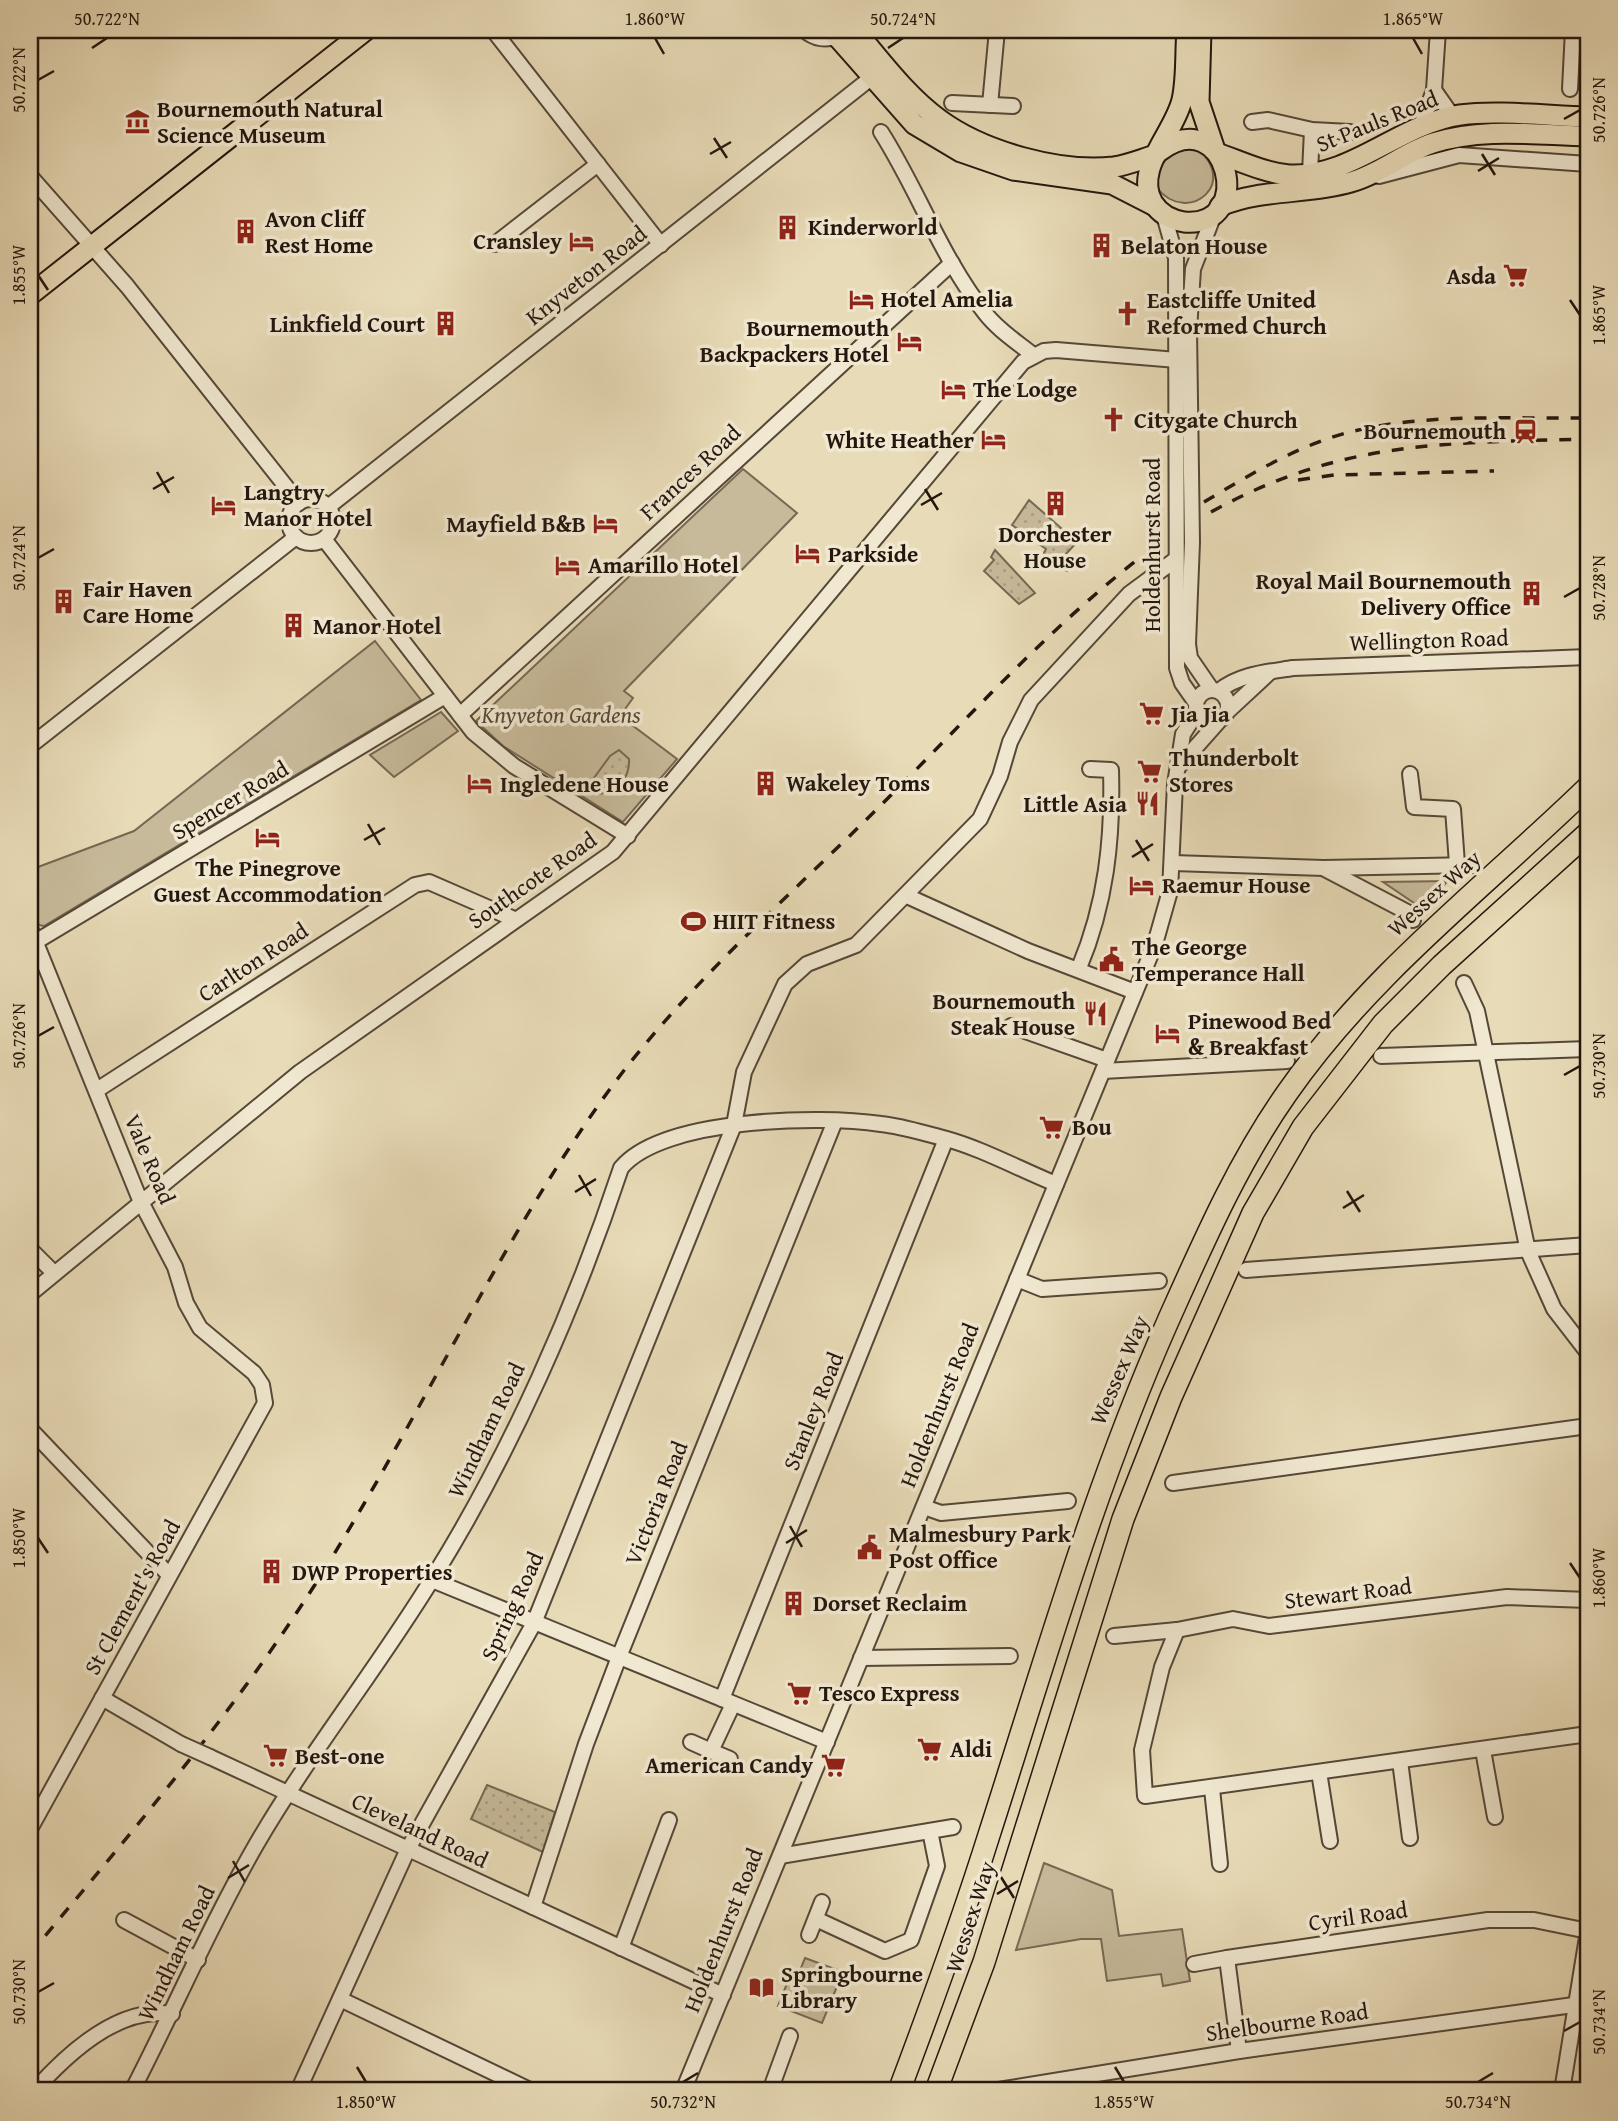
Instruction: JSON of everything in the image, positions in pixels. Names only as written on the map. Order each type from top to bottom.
[{"type":"highway","name":"Wessex Way","points":[[899,2091],[951,1953],[1100,1490],[1159,1341],[1233,1182],[1289,1090],[1373,987],[1449,913],[1588,787]]},
{"type":"highway","name":"Wessex Way","points":[[936,2091],[984,1962],[1123,1518],[1171,1397],[1253,1213],[1303,1127],[1383,1024],[1442,965],[1588,833]]},
{"type":"highway","points":[[887,2091],[951,1953]]},
{"type":"highway","points":[[946,2091],[984,1962]]},
{"type":"main road","points":[[30,295],[366,30]]},
{"type":"main road","points":[[1159,211],[1146,181],[1182,99],[1187,30]]},
{"type":"main road","points":[[841,32],[871,78],[915,124],[961,152],[1013,170],[1112,184],[1159,211],[1189,222],[1201,220],[1218,208],[1228,183],[1227,171],[1216,152],[1199,103],[1201,30]]},
{"type":"main road","points":[[841,32],[928,110],[973,140],[1017,156],[1069,165],[1114,167],[1158,153],[1182,141],[1195,141],[1216,152]]},
{"type":"main road","name":"St Pauls Road","points":[[1216,152],[1269,171],[1289,175],[1341,165],[1420,128],[1453,117],[1588,117]]},
{"type":"main road","name":"St Pauls Road","points":[[1218,208],[1256,193],[1311,192],[1354,181],[1412,151],[1455,137],[1492,133],[1588,136]]},
{"type":"street","points":[[493,30],[661,245]]},
{"type":"street","points":[[804,30],[811,36],[826,40],[841,32]]},
{"type":"street","points":[[990,105],[997,30]]},
{"type":"street","points":[[1420,128],[1434,90],[1438,30]]},
{"type":"street","points":[[1570,89],[1573,30]]},
{"type":"street","name":"Knyveton Road","points":[[328,507],[871,78]]},
{"type":"street","points":[[1434,90],[1453,117]]},
{"type":"street","points":[[952,103],[1013,106]]},
{"type":"street","name":"St Pauls Road","points":[[1252,121],[1268,120],[1312,130],[1350,132]]},
{"type":"street","name":"St Pauls Road","points":[[1310,173],[1312,130]]},
{"type":"street","points":[[881,132],[908,174],[952,262],[985,314],[1033,355],[1056,350],[1177,360]]},
{"type":"street","points":[[1354,181],[1459,155],[1588,164]]},
{"type":"street","points":[[495,244],[598,164]]},
{"type":"street","points":[[30,176],[127,286],[299,503]]},
{"type":"street","name":"Holdenhurst Road","points":[[1218,208],[1194,269],[1189,330],[1192,542],[1188,644],[1190,658],[1228,702],[1223,716]]},
{"type":"street","name":"Holdenhurst Road","points":[[1159,211],[1176,258],[1177,360],[1172,557],[1177,668],[1196,708]]},
{"type":"street","name":"Frances Road","points":[[460,715],[952,262]]},
{"type":"street","name":"Southcote Road","points":[[30,1294],[140,1200],[300,1072],[514,919],[595,866],[628,836],[1023,362],[1033,355]]},
{"type":"street","points":[[317,500],[328,507],[333,521],[324,539],[310,543],[296,537],[289,520],[299,503],[317,500]]},
{"type":"street","points":[[30,746],[296,537]]},
{"type":"street","points":[[324,539],[480,738],[514,766],[628,836]]},
{"type":"street","name":"Spring Road","points":[[298,2091],[408,1849],[534,1623],[734,1125],[744,1072],[785,984],[807,964],[856,945],[980,819],[1000,776],[1010,742],[1031,700],[1107,618],[1172,557]]},
{"type":"street","name":"Wellington Road","points":[[1215,690],[1228,683],[1271,671],[1361,664],[1588,657]]},
{"type":"street","points":[[1179,766],[1223,716],[1271,671]]},
{"type":"street","name":"Holdenhurst Road","points":[[683,2091],[1164,920],[1173,863],[1175,784],[1183,734],[1202,694],[1215,690]]},
{"type":"street","name":"Spencer Road","points":[[33,934],[445,696]]},
{"type":"street","points":[[1196,708],[1208,722],[1223,716]]},
{"type":"street","points":[[1079,968],[1090,941],[1105,886],[1112,825],[1111,770],[1090,769]]},
{"type":"street","points":[[1410,774],[1413,807],[1453,808],[1457,864]]},
{"type":"street","points":[[1173,863],[1324,868],[1472,865]]},
{"type":"street","points":[[1324,868],[1407,912],[1413,920]]},
{"type":"street","name":"Carlton Road","points":[[97,1090],[415,885],[429,882],[514,919]]},
{"type":"street","points":[[907,896],[1028,951],[1079,968],[1135,992]]},
{"type":"street","name":"Vale Road","points":[[33,934],[140,1200],[175,1267],[186,1303],[200,1328],[254,1373],[262,1385]]},
{"type":"street","points":[[1464,983],[1477,1011],[1528,1251],[1554,1309],[1588,1353]]},
{"type":"street","points":[[1012,1026],[1105,1066],[1287,1061]]},
{"type":"street","points":[[1381,1056],[1588,1049]]},
{"type":"street","name":"Windham Road","points":[[132,2091],[255,1847],[287,1793],[432,1580],[486,1485],[561,1325],[621,1168],[630,1157],[652,1143],[734,1125],[835,1121],[881,1124],[946,1139],[1056,1184]]},
{"type":"street","name":"Victoria Road","points":[[533,1907],[586,1744],[619,1657],[835,1121]]},
{"type":"street","name":"Stanley Road","points":[[711,1751],[727,1702],[946,1139]]},
{"type":"street","points":[[1246,1270],[1588,1245]]},
{"type":"street","points":[[30,1249],[54,1273]]},
{"type":"street","points":[[1017,1279],[1042,1289],[1159,1281]]},
{"type":"street","name":"St Clement's Road","points":[[30,1829],[265,1403],[262,1385]]},
{"type":"street","points":[[1172,1483],[1588,1426]]},
{"type":"street","points":[[30,1429],[169,1575]]},
{"type":"street","points":[[923,1507],[941,1513],[1068,1501]]},
{"type":"street","points":[[432,1580],[827,1742]]},
{"type":"street","name":"Stewart Road","points":[[1114,1636],[1177,1630],[1233,1619],[1269,1626],[1507,1597],[1588,1600]]},
{"type":"street","points":[[1177,1630],[1162,1667],[1142,1750],[1145,1796],[1212,1789],[1588,1734]]},
{"type":"street","points":[[861,1658],[1010,1656]]},
{"type":"street","name":"Cleveland Road","points":[[102,1698],[181,1744],[723,1995]]},
{"type":"street","points":[[691,1742],[730,1759]]},
{"type":"street","points":[[1483,1750],[1495,1817]]},
{"type":"street","points":[[1400,1761],[1410,1838]]},
{"type":"street","points":[[1319,1772],[1330,1841]]},
{"type":"street","points":[[1212,1789],[1220,1864]]},
{"type":"street","points":[[621,1948],[669,1820]]},
{"type":"street","points":[[780,1856],[953,1827]]},
{"type":"street","points":[[816,1919],[885,1951],[911,1940],[937,1866],[930,1831]]},
{"type":"street","points":[[809,1935],[822,1902]]},
{"type":"street","points":[[124,1920],[198,1960]]},
{"type":"street","name":"Cyril Road","points":[[1194,1964],[1488,1920],[1534,1920],[1588,1931]]},
{"type":"street","points":[[1562,2091],[1583,2004],[1588,1931]]},
{"type":"street","points":[[1227,1958],[1238,2051]]},
{"type":"street","points":[[340,1999],[532,2091]]},
{"type":"street","name":"Shelbourne Road","points":[[992,2091],[1238,2051],[1583,2004]]},
{"type":"street","points":[[34,2091],[76,2051],[107,2028],[161,2012],[172,2014]]},
{"type":"street","points":[[770,2091],[790,2036]]},
{"type":"green space","points":[[1192,145],[1207,159],[1213,172],[1212,185],[1206,195],[1183,203],[1170,199],[1157,188],[1157,159]]},
{"type":"green space","name":"Knyveton Gardens","points":[[743,469],[797,513],[624,691],[633,698],[620,716],[677,759],[623,822],[503,746],[476,721]]},
{"type":"green space","points":[[1029,500],[1077,542],[1065,555],[1074,563],[1067,571],[1044,553],[1046,549],[1012,525]]},
{"type":"green space","points":[[995,550],[1035,593],[1019,604],[984,571],[994,560],[991,557]]},
{"type":"green space","points":[[375,641],[421,700],[44,926],[39,925],[30,908],[30,870],[134,831]]},
{"type":"green space","points":[[441,712],[458,731],[394,777],[370,755]]},
{"type":"green space","points":[[619,750],[629,759],[625,778],[617,787],[599,794],[591,782],[610,756]]},
{"type":"green space","points":[[1448,881],[1420,907],[1383,882]]},
{"type":"green space","points":[[487,1785],[555,1812],[543,1852],[471,1819]]},
{"type":"green space","points":[[1044,1863],[1112,1890],[1119,1936],[1182,1929],[1190,1981],[1163,1986],[1161,1974],[1107,1981],[1101,1939],[1081,1939],[1016,1950]]},
{"type":"green space","points":[[805,1958],[843,1972],[822,2023],[778,2006],[788,1981],[795,1983]]},
{"type":"railway","points":[[1204,502],[1295,452],[1354,431],[1382,425],[1441,419],[1588,418]]},
{"type":"railway","points":[[1211,512],[1259,488],[1350,458],[1440,445],[1588,439]]},
{"type":"railway","points":[[1298,480],[1334,475],[1494,471]]},
{"type":"railway","points":[[30,1954],[188,1762],[297,1612],[365,1502],[529,1212],[602,1100],[632,1061],[663,1023],[732,950],[1004,680],[1071,616],[1142,556]]},
{"type":"place","name":"Bournemouth Natural Science Museum","points":[[137,122]]},
{"type":"place","name":"Kinderworld","points":[[788,227]]},
{"type":"place","name":"Avon Cliff Rest Home","points":[[245,232]]},
{"type":"place","name":"Cransley","points":[[582,241]]},
{"type":"place","name":"Belaton House","points":[[1101,246]]},
{"type":"place","name":"Asda","points":[[1516,276]]},
{"type":"place","name":"Hotel Amelia","points":[[861,299]]},
{"type":"place","name":"Eastcliffe United Reformed Church","points":[[1127,313]]},
{"type":"place","name":"Linkfield Court","points":[[445,324]]},
{"type":"place","name":"Bournemouth Backpackers Hotel","points":[[909,341]]},
{"type":"place","name":"The Lodge","points":[[953,389]]},
{"type":"place","name":"Citygate Church","points":[[1114,420]]},
{"type":"place","name":"Bournemouth","points":[[1526,431]]},
{"type":"place","name":"White Heather","points":[[994,440]]},
{"type":"place","name":"Dorchester House","points":[[1055,504]]},
{"type":"place","name":"Langtry Manor Hotel","points":[[224,505]]},
{"type":"place","name":"Mayfield B&B","points":[[606,524]]},
{"type":"place","name":"Parkside","points":[[808,554]]},
{"type":"place","name":"Amarillo Hotel","points":[[568,565]]},
{"type":"place","name":"Royal Mail Bournemouth Delivery Office","points":[[1531,594]]},
{"type":"place","name":"Fair Haven Care Home","points":[[63,602]]},
{"type":"place","name":"Manor Hotel","points":[[293,626]]},
{"type":"place","name":"Jia Jia","points":[[1151,714]]},
{"type":"place","name":"Thunderbolt Stores","points":[[1149,771]]},
{"type":"place","name":"Wakeley Toms","points":[[766,783]]},
{"type":"place","name":"Ingledene House","points":[[480,784]]},
{"type":"place","name":"Little Asia","points":[[1147,804]]},
{"type":"place","name":"The Pinegrove Guest Accommodation","points":[[268,838]]},
{"type":"place","name":"Raemur House","points":[[1142,885]]},
{"type":"place","name":"HIIT Fitness","points":[[693,921]]},
{"type":"place","name":"The George Temperance Hall","points":[[1112,960]]},
{"type":"place","name":"Bournemouth Steak House","points":[[1095,1014]]},
{"type":"place","name":"Pinewood Bed & Breakfast","points":[[1168,1034]]},
{"type":"place","name":"Bou","points":[[1052,1127]]},
{"type":"place","name":"Malmesbury Park Post Office","points":[[869,1547]]},
{"type":"place","name":"DWP Properties","points":[[272,1572]]},
{"type":"place","name":"Dorset Reclaim","points":[[793,1603]]},
{"type":"place","name":"Tesco Express","points":[[799,1693]]},
{"type":"place","name":"Aldi","points":[[930,1749]]},
{"type":"place","name":"Best-one","points":[[275,1756]]},
{"type":"place","name":"American Candy","points":[[833,1765]]},
{"type":"place","name":"Springbourne Library","points":[[761,1987]]}]
